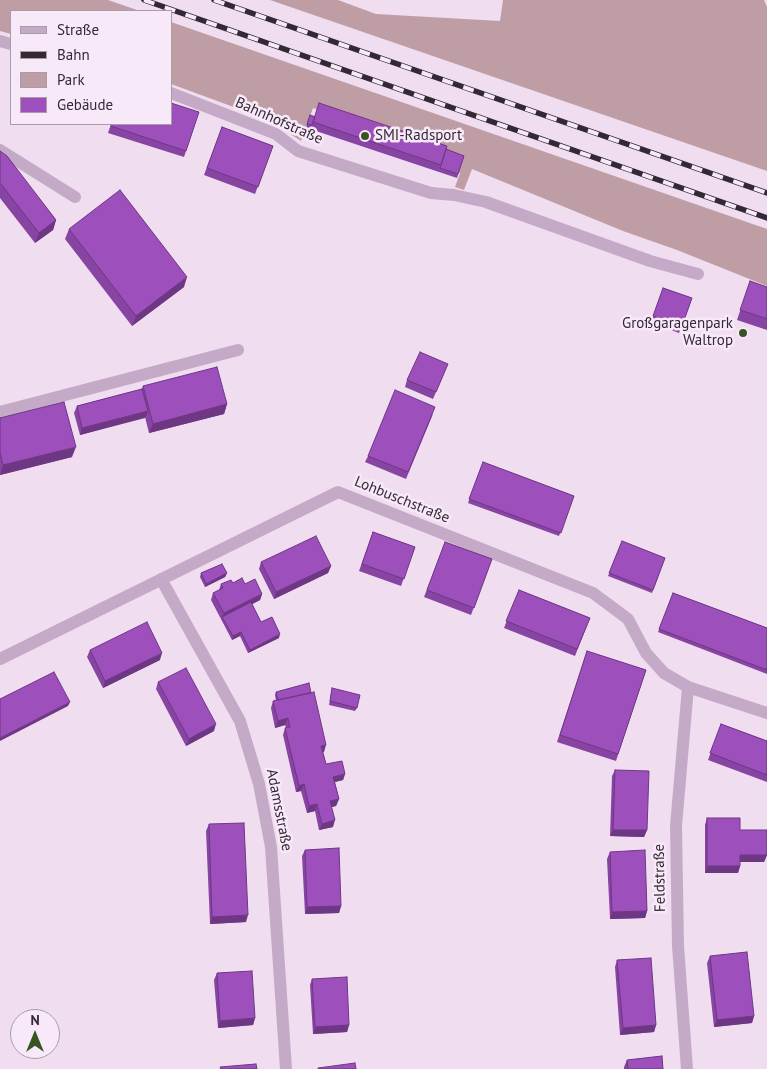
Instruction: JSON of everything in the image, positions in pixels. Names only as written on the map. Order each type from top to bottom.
[{"type":"street","name":"Bahnhofstraße","points":[[172,93],[276,134],[298,150],[431,193],[454,194],[486,202],[650,261],[698,274]]},
{"type":"street","points":[[0,150],[75,197]]},
{"type":"street","points":[[0,412],[238,350]]},
{"type":"street","name":"Lohbuschstraße","points":[[0,659],[338,492],[593,593],[628,619],[646,654],[664,673],[688,687],[767,713]]},
{"type":"street","name":"Adamsstraße","points":[[161,579],[240,721],[260,784],[271,847],[286,1069]]},
{"type":"street","name":"Feldstraße","points":[[688,687],[676,826],[678,946],[688,1069]]},
{"type":"green space","points":[[0,0],[108,0],[137,10],[10,10],[10,34],[0,31]]},
{"type":"green space","points":[[270,0],[338,0],[376,14],[500,21],[503,0],[764,0],[767,7],[767,171]]},
{"type":"green space","points":[[172,22],[767,229],[767,286],[677,250],[623,231],[472,169],[464,190],[455,187],[460,173],[419,144],[313,108],[301,141],[280,124],[172,84]]},
{"type":"building","points":[[172,103],[199,112],[186,151],[111,126],[172,125]]},
{"type":"building","name":"SMI-Radsport","points":[[319,103],[447,146],[441,165],[313,122]]},
{"type":"building","points":[[310,115],[315,117],[312,125],[307,124]]},
{"type":"building","points":[[222,127],[273,146],[258,187],[207,168]]},
{"type":"building","points":[[446,149],[464,156],[458,174],[440,168]]},
{"type":"building","points":[[0,151],[7,156],[56,220],[39,233],[0,183]]},
{"type":"building","points":[[120,190],[187,277],[136,316],[69,229]]},
{"type":"building","points":[[750,281],[767,287],[767,319],[740,310]]},
{"type":"building","points":[[663,288],[692,298],[682,326],[653,316]]},
{"type":"building","points":[[420,352],[448,364],[436,392],[407,380]]},
{"type":"building","points":[[217,367],[227,404],[153,424],[143,386]]},
{"type":"building","points":[[142,389],[148,411],[82,428],[77,406]]},
{"type":"building","points":[[395,390],[435,407],[408,472],[368,456]]},
{"type":"building","points":[[64,402],[76,447],[3,465],[0,453],[0,418]]},
{"type":"building","points":[[483,462],[574,496],[561,533],[469,499]]},
{"type":"building","points":[[373,532],[415,547],[404,579],[362,564]]},
{"type":"building","points":[[316,536],[331,566],[276,592],[261,562]]},
{"type":"building","points":[[622,541],[665,558],[653,590],[609,573]]},
{"type":"building","points":[[445,542],[492,559],[474,608],[427,590]]},
{"type":"building","points":[[222,564],[227,573],[206,584],[201,573]]},
{"type":"building","points":[[242,578],[245,584],[255,579],[262,594],[224,613],[213,593],[223,588],[221,584],[231,580],[233,583]]},
{"type":"building","points":[[519,590],[590,618],[577,649],[506,621]]},
{"type":"building","points":[[673,593],[767,628],[767,670],[659,629]]},
{"type":"building","points":[[251,602],[261,622],[272,617],[280,634],[250,650],[241,632],[233,636],[222,617]]},
{"type":"building","points":[[147,622],[162,653],[105,681],[90,650]]},
{"type":"building","points":[[587,651],[646,670],[618,754],[560,735]]},
{"type":"building","points":[[186,668],[216,724],[189,739],[158,682]]},
{"type":"building","points":[[54,672],[70,702],[0,738],[0,699]]},
{"type":"building","points":[[309,683],[311,693],[278,700],[276,692]]},
{"type":"building","points":[[332,688],[360,695],[357,708],[330,701]]},
{"type":"building","points":[[314,692],[326,745],[321,746],[326,764],[342,761],[345,774],[333,777],[339,799],[330,801],[335,820],[322,824],[317,804],[309,806],[304,784],[299,786],[285,728],[290,727],[288,718],[278,721],[273,701]]},
{"type":"building","points":[[721,724],[767,741],[767,775],[710,753]]},
{"type":"building","points":[[615,770],[649,771],[647,830],[613,830]]},
{"type":"building","points":[[707,818],[740,818],[740,830],[767,830],[767,855],[740,855],[740,866],[707,866]]},
{"type":"building","points":[[244,823],[248,915],[212,917],[209,824]]},
{"type":"building","points":[[339,848],[341,906],[307,907],[305,850]]},
{"type":"building","points":[[645,850],[647,911],[612,912],[610,852]]},
{"type":"building","points":[[747,952],[754,1016],[717,1020],[710,956]]},
{"type":"building","points":[[651,958],[656,1025],[623,1028],[617,960]]},
{"type":"building","points":[[252,971],[255,1018],[220,1021],[217,973]]},
{"type":"building","points":[[347,977],[349,1025],[315,1027],[312,979]]},
{"type":"building","points":[[662,1056],[663,1069],[628,1069],[627,1060]]},
{"type":"building","points":[[355,1063],[356,1069],[318,1069],[318,1068]]},
{"type":"building","points":[[256,1064],[257,1069],[221,1069],[220,1067]]},
{"type":"railway","points":[[144,0],[767,218]]},
{"type":"railway","points":[[214,0],[767,193]]},
{"type":"place","name":"SMI-Radsport","points":[[365,136]]},
{"type":"place","name":"Großgaragenpark Waltrop","points":[[743,333]]}]
